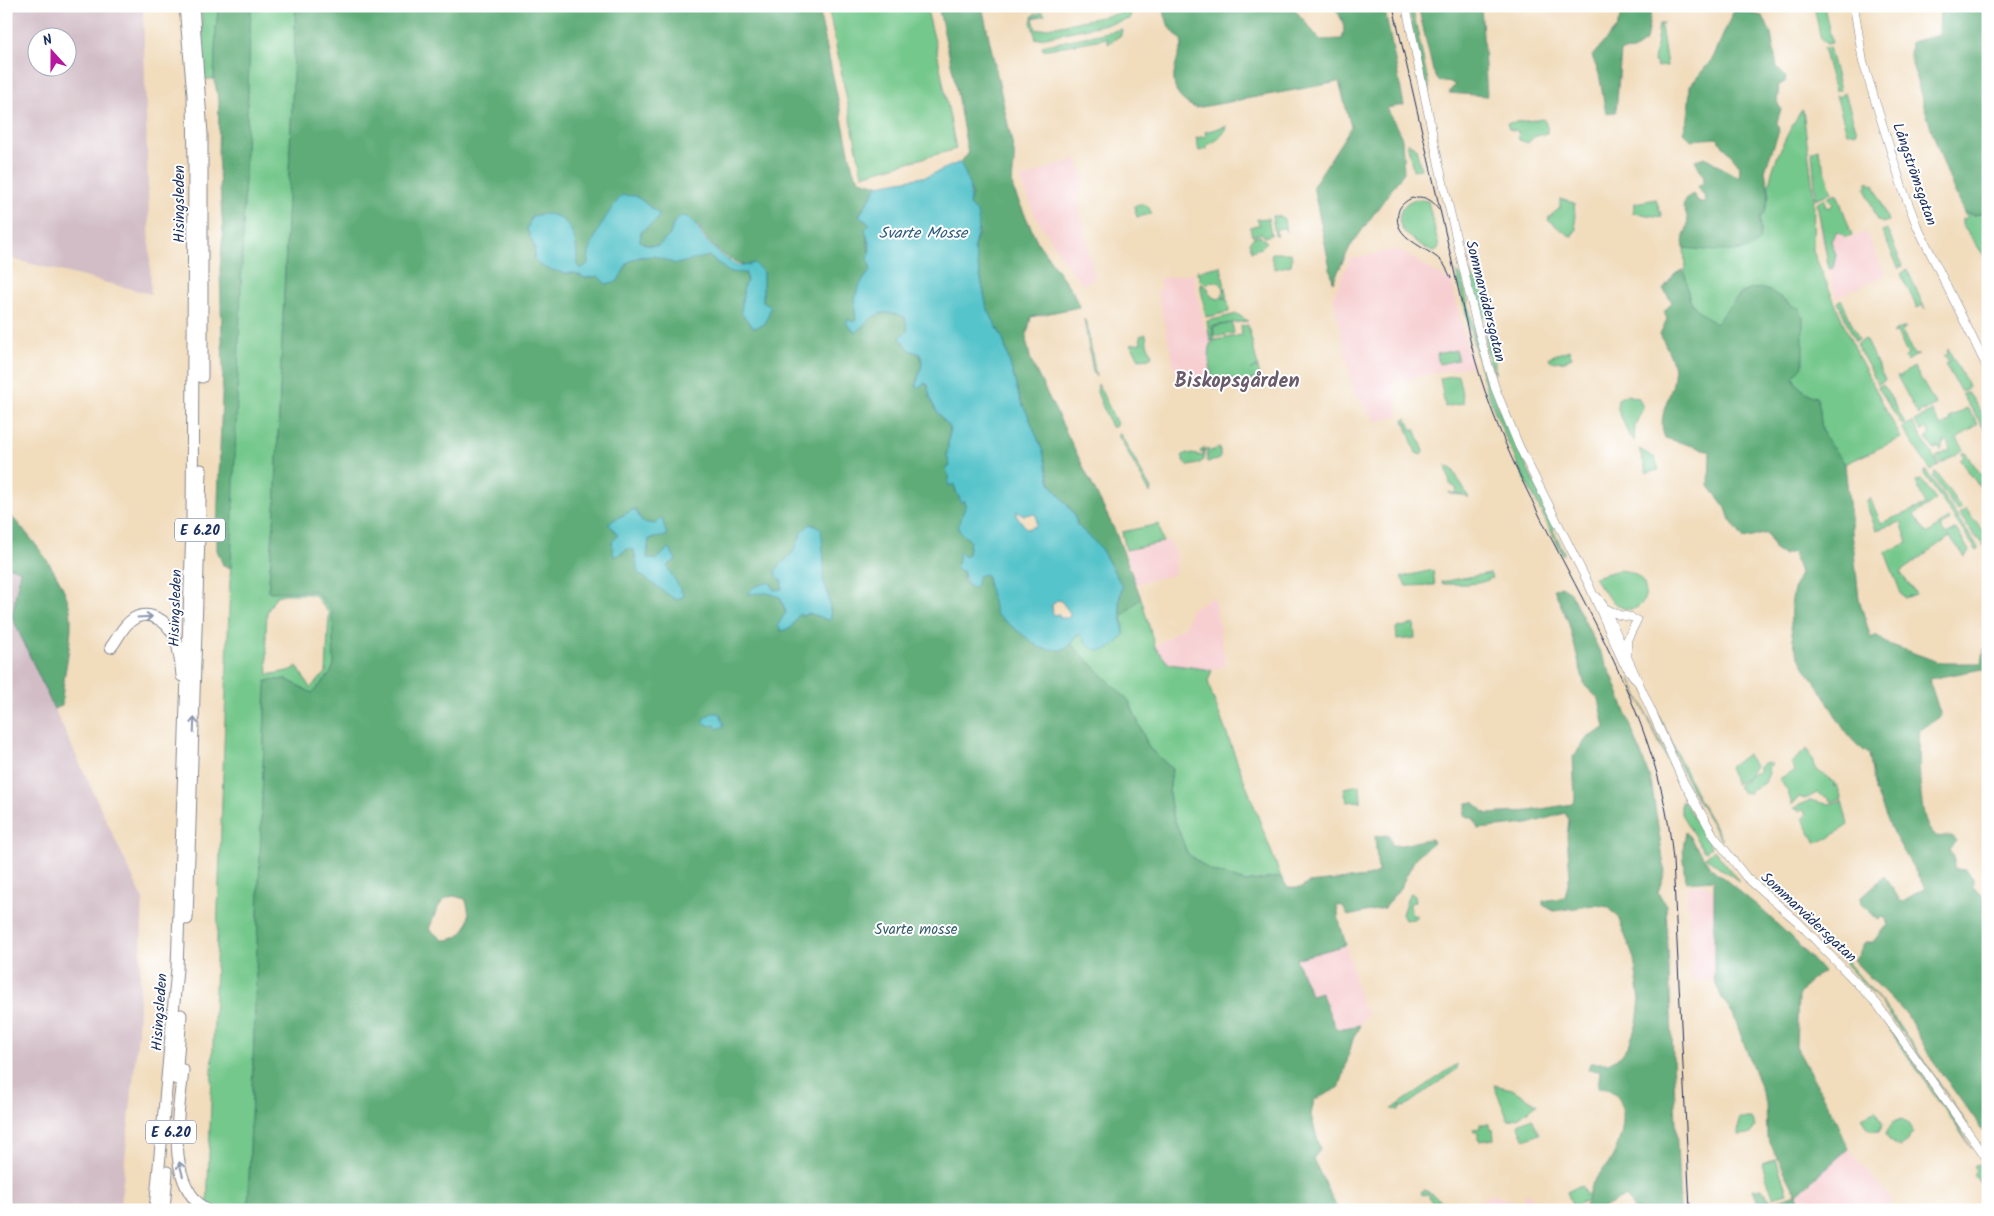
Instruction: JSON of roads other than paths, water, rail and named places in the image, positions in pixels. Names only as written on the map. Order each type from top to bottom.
[{"type":"highway","name":"Hisingsleden","points":[[155,1210],[177,969],[185,692],[188,658],[195,366],[194,119],[185,6]]},
{"type":"highway","name":"Hisingsleden","points":[[164,1210],[179,1054],[188,897],[196,674],[202,390],[202,135],[193,6]]},
{"type":"highway","points":[[111,647],[126,625],[133,619],[147,615],[160,619],[169,627],[176,640],[182,685],[185,692]]},
{"type":"highway","points":[[179,1054],[183,1062],[179,1126],[179,1166],[192,1196],[206,1210]]},
{"type":"highway","name":"E 6.20","points":[[150,1210],[157,1194]]},
{"type":"street","name":"Sommarvädersgatan","points":[[1406,6],[1439,165],[1486,360],[1519,446],[1589,585],[1623,662],[1636,680]]},
{"type":"street","name":"Långströmsgatan","points":[[1854,6],[1863,62],[1902,187],[1917,226],[1988,368]]},
{"type":"street","name":"Sommarvädersgatan","points":[[1589,585],[1605,608],[1636,680],[1695,806],[1727,854],[1746,876],[1798,922],[1877,1004],[1988,1160]]},
{"type":"street","points":[[1605,608],[1619,615],[1634,619],[1627,640],[1628,661]]},
{"type":"water","name":"Svarte Mosse","points":[[960,162],[970,188],[969,205],[977,212],[979,225],[974,247],[987,308],[1003,339],[1020,400],[1043,452],[1050,483],[1074,514],[1077,525],[1100,547],[1122,586],[1119,602],[1124,634],[1114,646],[1105,650],[1095,650],[1090,647],[1080,634],[1077,635],[1078,637],[1075,636],[1071,644],[1062,650],[1040,648],[996,614],[986,574],[978,576],[977,584],[973,589],[967,584],[963,571],[956,569],[959,553],[961,552],[964,557],[968,554],[970,541],[959,529],[965,501],[962,503],[954,484],[949,486],[948,481],[950,479],[946,469],[950,466],[947,455],[950,427],[935,408],[930,397],[928,385],[925,383],[918,388],[916,386],[922,365],[921,354],[911,351],[900,338],[908,330],[905,317],[897,314],[883,313],[872,318],[856,333],[847,324],[847,319],[853,322],[856,320],[855,298],[859,287],[871,270],[868,260],[870,247],[865,229],[870,224],[859,216],[878,185],[928,176]],"holes":[[[1017,511],[1024,515],[1035,514],[1037,518],[1036,526],[1027,529],[1016,515]],[[1057,600],[1061,601],[1070,613],[1069,618],[1060,618],[1059,614],[1053,615],[1052,605]]]},
{"type":"water","points":[[622,195],[636,196],[659,214],[657,220],[641,232],[640,241],[646,245],[658,246],[670,235],[673,224],[680,216],[692,220],[707,242],[727,259],[742,266],[754,263],[763,272],[763,302],[771,307],[765,324],[754,328],[741,313],[744,285],[747,282],[746,273],[729,272],[709,256],[676,264],[654,256],[639,257],[628,262],[618,281],[606,284],[598,276],[585,278],[575,273],[563,273],[542,267],[534,259],[535,248],[527,229],[532,216],[551,214],[566,223],[573,235],[577,250],[577,265],[580,269],[588,264],[595,237],[605,218]]},
{"type":"water","points":[[635,509],[642,522],[655,524],[662,518],[667,536],[649,539],[647,558],[657,560],[669,547],[676,560],[667,566],[684,596],[676,600],[638,573],[634,550],[628,549],[614,557],[612,542],[618,535],[608,523]]},
{"type":"water","points":[[810,524],[821,528],[824,561],[823,579],[828,594],[831,619],[828,620],[809,613],[803,616],[799,614],[791,628],[781,631],[778,625],[786,612],[780,597],[767,593],[747,594],[754,587],[770,582],[774,590],[782,589],[782,581],[775,571],[794,551],[802,532]]},
{"type":"water","points":[[712,713],[720,713],[724,726],[717,729],[715,725],[710,726],[703,722],[705,717]]},
{"type":"tram line","points":[[1393,6],[1471,344],[1492,410],[1519,474],[1614,661],[1641,725],[1662,791],[1673,860],[1690,1210]]},
{"type":"tram line","points":[[1439,210],[1426,198],[1410,199],[1401,207],[1398,213],[1398,222],[1400,229],[1405,235],[1441,261],[1451,278]]},
{"type":"district","name":"Biskopsgården","points":[[1237,380]]},
{"type":"park label","name":"Svarte mosse","points":[[916,929]]}]
